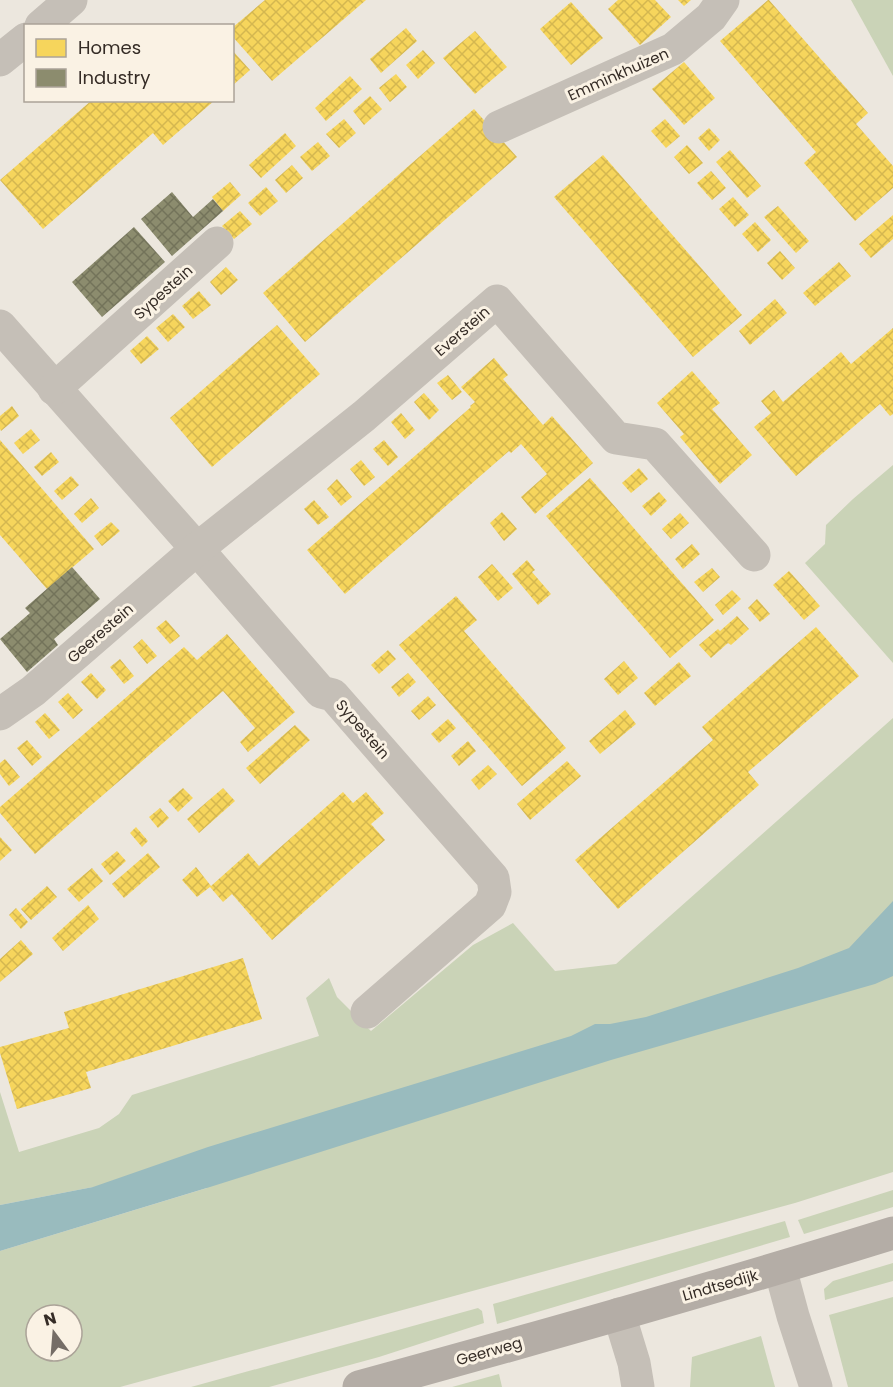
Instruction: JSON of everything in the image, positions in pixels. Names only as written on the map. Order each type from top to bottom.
[{"type":"main road","name":"Lindtsedijk","points":[[619,1314],[893,1233]]},
{"type":"main road","name":"Geerweg","points":[[359,1387],[619,1314]]},
{"type":"street","points":[[43,24],[71,0]]},
{"type":"street","name":"Emminkhuizen","points":[[499,127],[673,50],[711,17],[723,0]]},
{"type":"street","points":[[0,60],[24,41]]},
{"type":"street","name":"Sypestein","points":[[54,389],[217,243]]},
{"type":"street","name":"Everstein","points":[[197,549],[364,416],[498,301],[616,438],[655,444],[754,555]]},
{"type":"street","name":"Sypestein","points":[[0,326],[321,692],[333,695],[493,878],[495,892],[490,905],[367,1012]]},
{"type":"street","name":"Geerestein","points":[[0,714],[33,691],[197,549]]},
{"type":"street","points":[[780,1268],[816,1387]]},
{"type":"street","points":[[619,1314],[634,1363],[638,1387]]},
{"type":"green space","points":[[851,0],[893,0],[893,76]]},
{"type":"green space","points":[[893,465],[893,663],[805,563],[825,544],[826,525]]},
{"type":"green space","points":[[893,718],[893,1172],[795,1203],[120,1387],[0,1387],[0,1251],[207,1188],[93,1187],[0,1205],[0,1092],[19,1152],[99,1128],[119,1114],[132,1095],[319,1036],[306,998],[329,978],[337,997],[371,1031],[473,945],[513,923],[555,971],[616,964]]},
{"type":"green space","points":[[893,1190],[893,1207],[804,1234],[798,1220]]},
{"type":"green space","points":[[785,1221],[790,1237],[497,1324],[493,1304]]},
{"type":"green space","points":[[893,1263],[893,1281],[825,1300],[824,1289],[833,1281]]},
{"type":"green space","points":[[893,1297],[893,1387],[848,1387],[829,1315]]},
{"type":"green space","points":[[478,1308],[482,1311],[484,1323],[379,1357],[269,1387],[191,1387]]},
{"type":"green space","points":[[761,1336],[775,1387],[690,1387],[692,1357]]},
{"type":"green space","points":[[499,1374],[502,1387],[452,1387]]},
{"type":"water","points":[[893,901],[893,976],[875,984],[611,1060],[0,1251],[0,1205],[93,1187],[208,1147],[571,1036],[595,1024],[610,1024],[646,1017],[798,968],[849,948]]},
{"type":"building: Homes","points":[[265,0],[366,0],[272,81],[234,38],[234,26]]},
{"type":"building: Homes","points":[[618,0],[655,0],[671,17],[640,45],[608,9]]},
{"type":"building: Homes","points":[[678,0],[691,0],[684,6]]},
{"type":"building: Homes","points":[[768,0],[868,113],[856,124],[893,166],[893,188],[855,221],[804,163],[816,152],[720,41]]},
{"type":"building: Homes","points":[[571,2],[603,38],[571,65],[540,29]]},
{"type":"building: Homes","points":[[406,28],[417,41],[381,73],[370,59]]},
{"type":"building: Homes","points":[[475,31],[507,67],[475,94],[443,58]]},
{"type":"building: Homes","points":[[423,50],[435,63],[418,79],[406,65]]},
{"type":"building: Homes","points":[[234,52],[250,70],[234,84]]},
{"type":"building: Homes","points":[[684,62],[715,98],[684,125],[652,89]]},
{"type":"building: Homes","points":[[396,74],[407,87],[390,102],[379,88]]},
{"type":"building: Homes","points":[[350,76],[362,89],[326,121],[315,108]]},
{"type":"building: Homes","points":[[370,96],[382,109],[364,125],[353,111]]},
{"type":"building: Homes","points":[[90,102],[213,102],[163,145],[153,133],[43,229],[0,180]]},
{"type":"building: Homes","points":[[474,109],[517,157],[305,342],[263,293]]},
{"type":"building: Homes","points":[[344,119],[356,133],[339,148],[326,134]]},
{"type":"building: Homes","points":[[665,119],[680,136],[666,148],[651,131]]},
{"type":"building: Homes","points":[[709,128],[720,140],[709,151],[698,138]]},
{"type":"building: Homes","points":[[285,133],[296,146],[261,178],[249,165]]},
{"type":"building: Homes","points":[[318,142],[330,156],[312,171],[300,157]]},
{"type":"building: Homes","points":[[687,145],[703,163],[689,174],[674,157]]},
{"type":"building: Homes","points":[[730,150],[761,186],[747,198],[716,162]]},
{"type":"building: Homes","points":[[603,155],[742,315],[693,357],[554,197]]},
{"type":"building: Homes","points":[[292,165],[303,178],[286,193],[275,180]]},
{"type":"building: Homes","points":[[711,171],[726,188],[712,200],[697,183]]},
{"type":"building: Homes","points":[[230,182],[241,195],[223,211],[212,197]]},
{"type":"building: Homes","points":[[266,187],[278,201],[260,216],[248,203]]},
{"type":"building: Homes","points":[[733,197],[749,215],[735,227],[719,209]]},
{"type":"building: Homes","points":[[778,206],[809,241],[796,253],[764,217]]},
{"type":"building: Homes","points":[[240,211],[252,224],[234,239],[222,226]]},
{"type":"building: Homes","points":[[893,215],[893,239],[871,258],[859,244]]},
{"type":"building: Homes","points":[[755,222],[771,240],[758,252],[742,234]]},
{"type":"building: Homes","points":[[780,251],[795,268],[782,280],[767,263]]},
{"type":"building: Homes","points":[[839,262],[851,276],[815,306],[803,293]]},
{"type":"building: Homes","points":[[226,267],[238,280],[221,295],[210,282]]},
{"type":"building: Homes","points":[[199,291],[211,305],[193,319],[182,306]]},
{"type":"building: Homes","points":[[775,299],[787,313],[750,345],[739,331]]},
{"type":"building: Homes","points":[[173,314],[185,327],[168,342],[156,328]]},
{"type":"building: Homes","points":[[277,325],[320,374],[212,467],[170,418]]},
{"type":"building: Homes","points":[[893,328],[893,414],[890,416],[880,404],[796,476],[754,427],[771,413],[761,401],[774,390],[783,402],[841,352],[851,364]]},
{"type":"building: Homes","points":[[147,336],[159,349],[141,364],[130,351]]},
{"type":"building: Homes","points":[[494,358],[508,375],[503,379],[543,425],[552,416],[593,463],[535,514],[521,497],[547,474],[521,444],[511,453],[509,451],[345,594],[307,550],[471,407],[475,402],[461,387]]},
{"type":"building: Homes","points":[[692,371],[720,403],[712,409],[752,455],[720,484],[680,437],[684,434],[657,403]]},
{"type":"building: Homes","points":[[448,375],[462,392],[452,400],[437,383]]},
{"type":"building: Homes","points":[[424,393],[439,410],[429,420],[414,402]]},
{"type":"building: Homes","points":[[12,406],[19,416],[1,431],[0,416]]},
{"type":"building: Homes","points":[[401,413],[415,430],[405,439],[391,422]]},
{"type":"building: Homes","points":[[31,429],[40,440],[23,454],[14,443]]},
{"type":"building: Homes","points":[[0,440],[94,549],[47,589],[0,535]]},
{"type":"building: Homes","points":[[384,440],[398,457],[388,466],[373,449]]},
{"type":"building: Homes","points":[[51,452],[59,462],[42,476],[34,467]]},
{"type":"building: Homes","points":[[361,460],[375,477],[364,486],[350,469]]},
{"type":"building: Homes","points":[[639,468],[648,479],[631,493],[622,483]]},
{"type":"building: Homes","points":[[71,476],[79,485],[62,500],[54,491]]},
{"type":"building: Homes","points":[[590,478],[714,620],[670,658],[546,516]]},
{"type":"building: Homes","points":[[337,479],[352,497],[341,506],[327,489]]},
{"type":"building: Homes","points":[[659,492],[667,501],[651,516],[642,506]]},
{"type":"building: Homes","points":[[91,498],[99,508],[82,523],[74,514]]},
{"type":"building: Homes","points":[[314,500],[329,517],[318,525],[304,509]]},
{"type":"building: Homes","points":[[502,512],[517,529],[504,541],[490,523]]},
{"type":"building: Homes","points":[[680,513],[689,523],[671,539],[662,529]]},
{"type":"building: Homes","points":[[111,522],[120,531],[102,546],[94,536]]},
{"type":"building: Homes","points":[[692,544],[700,554],[683,569],[675,559]]},
{"type":"building: Homes","points":[[527,560],[535,570],[532,572],[551,594],[538,605],[512,574]]},
{"type":"building: Homes","points":[[492,564],[513,588],[498,601],[478,577]]},
{"type":"building: Homes","points":[[712,568],[720,577],[703,592],[694,582]]},
{"type":"building: Homes","points":[[789,571],[820,606],[804,620],[773,585]]},
{"type":"building: Homes","points":[[732,590],[741,599],[723,615],[715,605]]},
{"type":"building: Homes","points":[[456,596],[477,620],[464,631],[566,748],[522,786],[399,645]]},
{"type":"building: Homes","points":[[757,599],[770,614],[760,622],[748,608]]},
{"type":"building: Homes","points":[[737,616],[749,629],[711,658],[699,645]]},
{"type":"building: Homes","points":[[166,620],[180,636],[170,644],[156,628]]},
{"type":"building: Homes","points":[[816,627],[859,676],[748,772],[759,785],[618,909],[575,860],[713,740],[702,727]]},
{"type":"building: Homes","points":[[227,634],[295,712],[248,752],[240,742],[255,728],[223,691],[35,854],[0,813],[0,807],[184,647],[197,660]]},
{"type":"building: Homes","points":[[142,639],[157,656],[147,664],[133,647]]},
{"type":"building: Homes","points":[[388,650],[396,659],[379,674],[371,665]]},
{"type":"building: Homes","points":[[120,659],[134,676],[124,684],[110,667]]},
{"type":"building: Homes","points":[[624,661],[638,678],[618,695],[604,679]]},
{"type":"building: Homes","points":[[679,662],[691,676],[655,706],[644,693]]},
{"type":"building: Homes","points":[[91,673],[106,690],[97,699],[81,682]]},
{"type":"building: Homes","points":[[408,673],[416,682],[399,697],[391,687]]},
{"type":"building: Homes","points":[[68,693],[83,710],[73,719],[58,702]]},
{"type":"building: Homes","points":[[428,696],[436,705],[419,720],[411,711]]},
{"type":"building: Homes","points":[[625,710],[636,724],[600,754],[589,741]]},
{"type":"building: Homes","points":[[45,713],[60,730],[49,739],[35,722]]},
{"type":"building: Homes","points":[[448,719],[456,728],[439,743],[431,734]]},
{"type":"building: Homes","points":[[295,725],[310,740],[260,784],[246,768]]},
{"type":"building: Homes","points":[[27,740],[42,757],[32,766],[17,748]]},
{"type":"building: Homes","points":[[468,741],[476,751],[459,766],[451,756]]},
{"type":"building: Homes","points":[[5,759],[20,777],[9,786],[0,774],[0,763]]},
{"type":"building: Homes","points":[[567,761],[581,776],[530,820],[517,804]]},
{"type":"building: Homes","points":[[488,765],[497,774],[479,790],[471,780]]},
{"type":"building: Homes","points":[[183,788],[193,798],[178,812],[168,801]]},
{"type":"building: Homes","points":[[223,788],[235,801],[199,833],[187,819]]},
{"type":"building: Homes","points":[[343,792],[353,803],[366,792],[384,813],[371,824],[385,840],[272,940],[232,894],[223,902],[210,887],[197,897],[182,880],[196,867],[211,886],[248,853],[259,866]]},
{"type":"building: Homes","points":[[160,808],[169,818],[158,828],[149,817]]},
{"type":"building: Homes","points":[[136,827],[148,841],[142,847],[130,833]]},
{"type":"building: Homes","points":[[0,837],[12,850],[0,861]]},
{"type":"building: Homes","points":[[117,851],[126,861],[110,875],[101,864]]},
{"type":"building: Homes","points":[[148,853],[160,867],[124,898],[112,884]]},
{"type":"building: Homes","points":[[92,868],[103,881],[79,902],[67,889]]},
{"type":"building: Homes","points":[[47,886],[57,897],[31,920],[21,909]]},
{"type":"building: Homes","points":[[88,905],[99,919],[63,951],[52,938]]},
{"type":"building: Homes","points":[[16,908],[28,922],[21,929],[9,915]]},
{"type":"building: Homes","points":[[21,940],[33,954],[0,982],[0,959]]},
{"type":"building: Homes","points":[[243,958],[262,1019],[86,1072],[91,1088],[17,1109],[0,1047],[69,1028],[64,1012]]},
{"type":"building: Industry","points":[[172,192],[193,217],[213,199],[223,211],[172,256],[141,219]]},
{"type":"building: Industry","points":[[134,227],[165,262],[102,317],[72,282]]},
{"type":"building: Industry","points":[[72,567],[100,599],[54,639],[58,645],[27,672],[0,639],[30,613],[25,608]]}]
